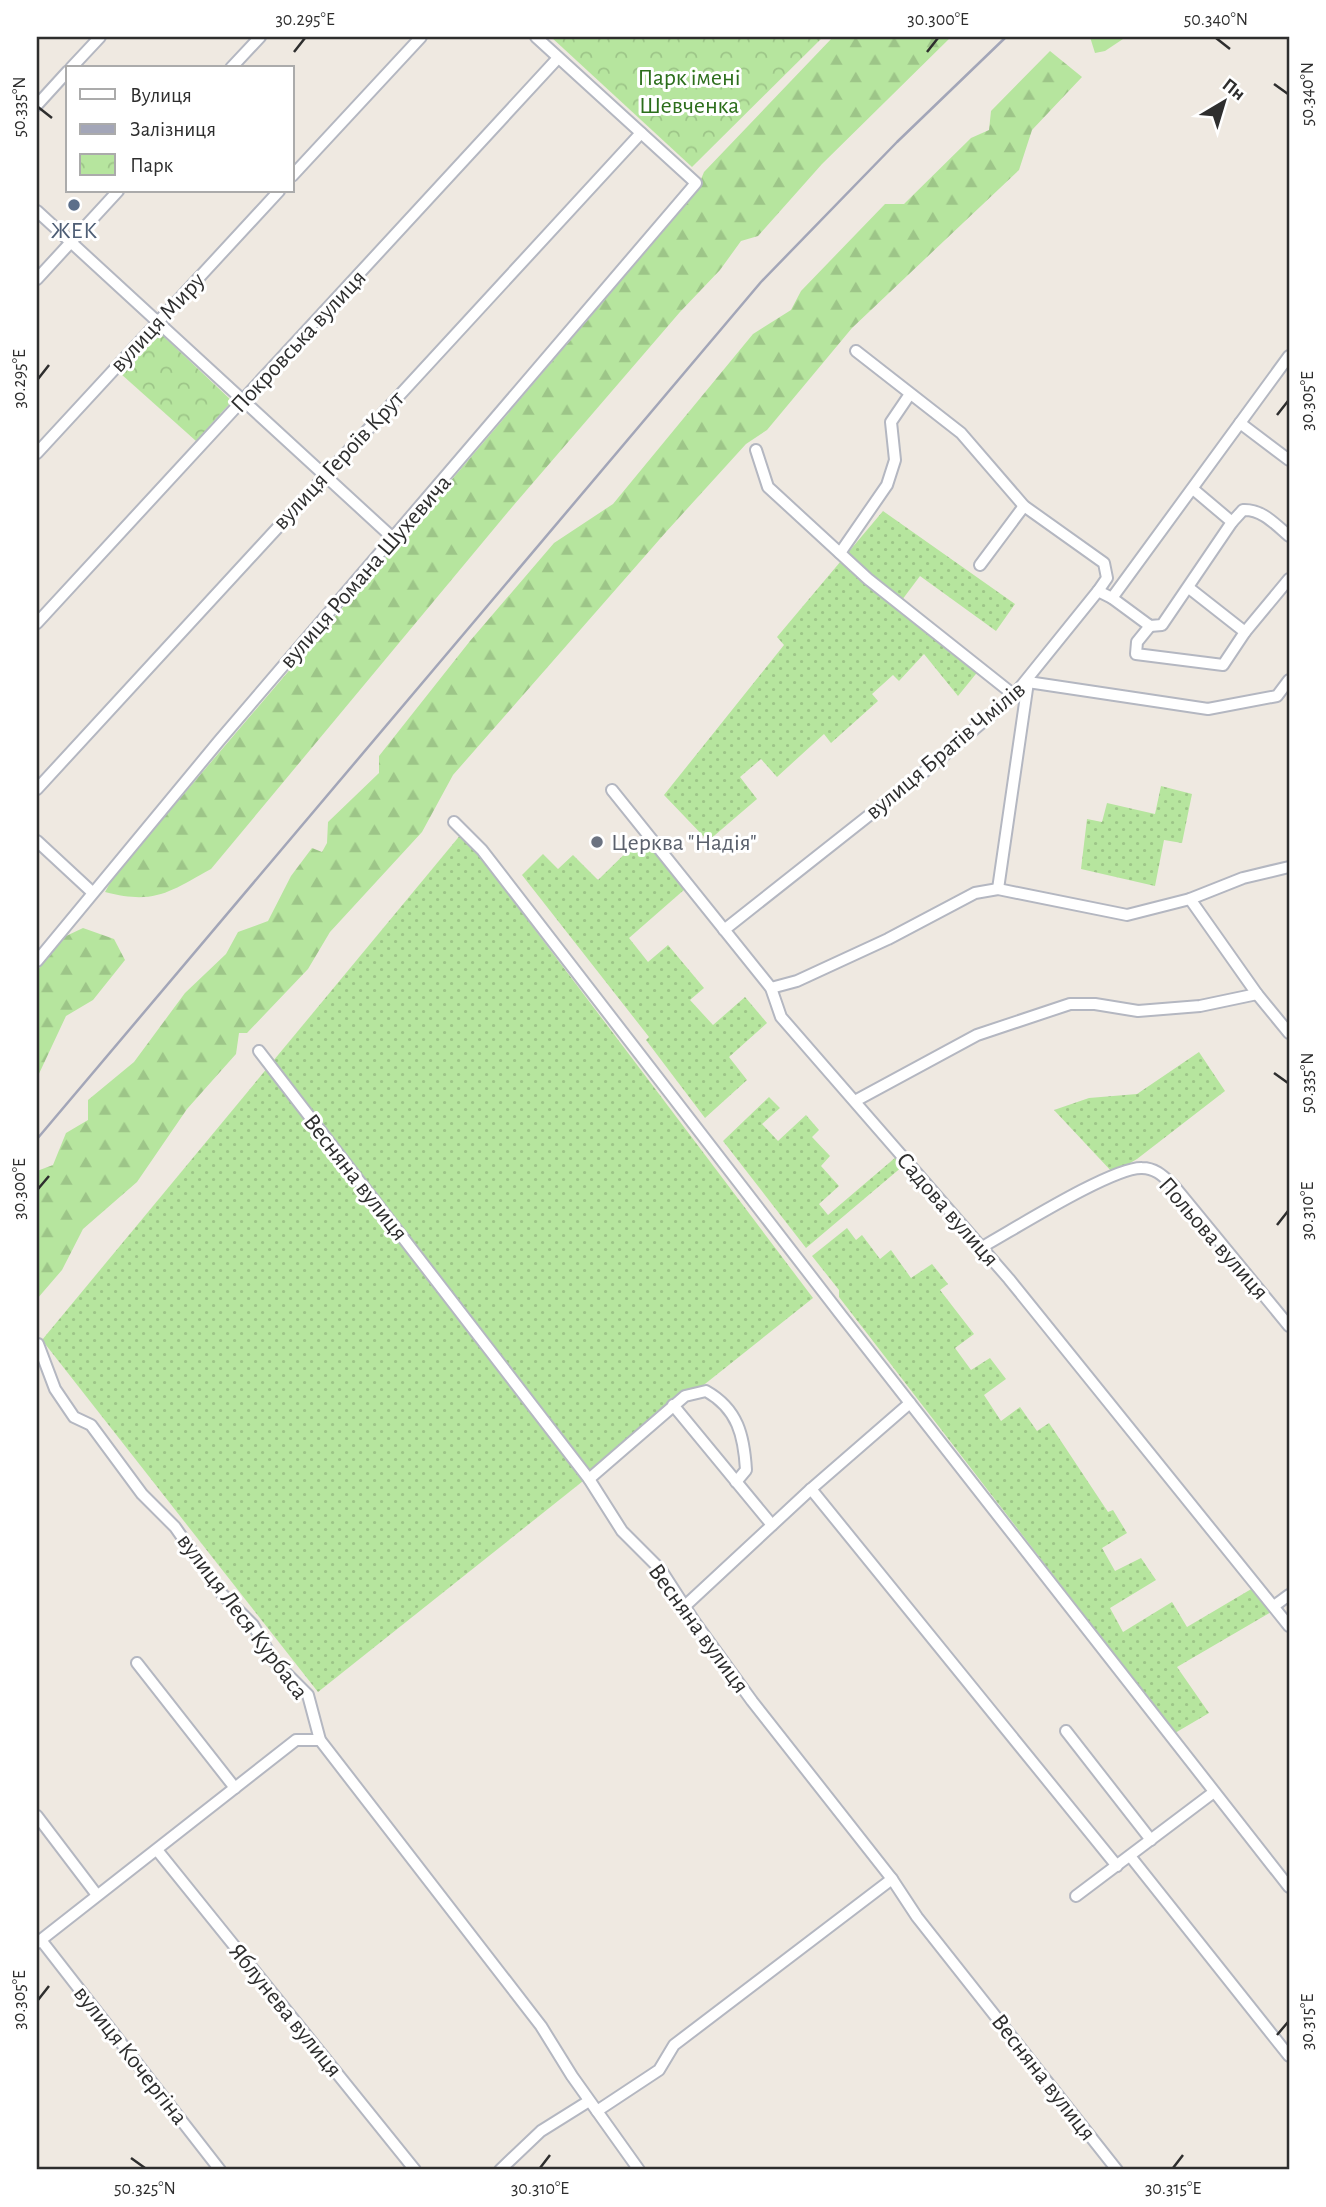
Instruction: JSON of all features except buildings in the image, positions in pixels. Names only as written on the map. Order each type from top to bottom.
[{"type":"street","points":[[74,66],[100,37]]},
{"type":"street","points":[[233,66],[260,37]]},
{"type":"street","points":[[294,174],[421,37]]},
{"type":"street","points":[[536,37],[640,133]]},
{"type":"street","name":"Покровська вулиця","points":[[37,623],[558,58]]},
{"type":"street","points":[[37,105],[66,74]]},
{"type":"street","name":"вулиця Романа Шухевича","points":[[37,961],[92,892],[696,183],[640,133]]},
{"type":"street","name":"вулиця Героїв Крут","points":[[37,789],[640,133]]},
{"type":"street","points":[[37,279],[117,192]]},
{"type":"street","name":"вулиця Миру","points":[[37,453],[278,192]]},
{"type":"street","points":[[37,211],[241,402],[394,539]]},
{"type":"street","points":[[856,351],[961,433],[1024,506],[1104,563],[1107,578],[1098,592],[1112,598],[1150,626],[1162,625],[1231,522],[1243,510],[1263,514],[1289,536]]},
{"type":"street","points":[[1112,598],[1289,356]]},
{"type":"street","points":[[840,553],[887,485],[895,460],[891,422],[910,394]]},
{"type":"street","points":[[1240,423],[1289,460]]},
{"type":"street","points":[[756,450],[768,487],[840,553],[1014,695]]},
{"type":"street","points":[[1193,489],[1231,522]]},
{"type":"street","points":[[980,565],[1024,506]]},
{"type":"street","points":[[1150,626],[1137,642],[1136,654],[1223,665],[1245,632],[1289,579]]},
{"type":"street","points":[[1189,588],[1245,632]]},
{"type":"street","name":"вулиця Братів Чмілів","points":[[724,930],[934,764],[1014,695],[1028,682],[1098,592]]},
{"type":"street","points":[[998,889],[1028,682],[1209,709],[1278,696],[1289,680]]},
{"type":"street","name":"Садова вулиця","points":[[611,790],[771,988],[782,1017],[982,1247],[1289,1626]]},
{"type":"street","points":[[454,822],[482,850],[1289,1887]]},
{"type":"street","points":[[37,841],[92,892]]},
{"type":"street","points":[[771,988],[797,981],[888,939],[975,893],[998,889],[1127,915],[1190,899],[1243,878],[1289,867]]},
{"type":"street","points":[[1190,899],[1257,994],[1289,1033]]},
{"type":"street","points":[[855,1101],[977,1035],[1070,1004],[1095,1004],[1138,1011],[1200,1006],[1257,994]]},
{"type":"street","name":"Весняна вулиця","points":[[258,1051],[589,1479],[622,1531],[662,1570],[772,1728],[892,1878],[917,1917],[1117,2170]]},
{"type":"street","name":"Польова вулиця","points":[[982,1247],[1106,1179],[1140,1167],[1156,1170],[1174,1186],[1289,1326]]},
{"type":"street","name":"вулиця Леся Курбаса","points":[[37,1345],[55,1389],[75,1417],[91,1425],[142,1494],[175,1527],[222,1594],[253,1625],[274,1661],[309,1695],[320,1740],[541,2026],[589,2101],[639,2170]]},
{"type":"street","points":[[589,1479],[673,1405],[685,1396],[706,1391],[724,1401],[745,1438],[746,1470],[736,1482]]},
{"type":"street","points":[[685,1606],[811,1489],[910,1403]]},
{"type":"street","points":[[673,1405],[772,1525]]},
{"type":"street","points":[[811,1489],[1117,1866]]},
{"type":"street","points":[[1273,1606],[1289,1595]]},
{"type":"street","points":[[137,1663],[235,1788]]},
{"type":"street","points":[[1066,1731],[1151,1840]]},
{"type":"street","points":[[39,1941],[296,1740],[320,1740]]},
{"type":"street","points":[[1076,1896],[1214,1792]]},
{"type":"street","points":[[37,1816],[97,1895]]},
{"type":"street","name":"Яблунева вулиця","points":[[157,1850],[415,2170]]},
{"type":"street","points":[[1130,1856],[1289,2056]]},
{"type":"street","points":[[597,2111],[659,2070],[674,2045],[892,1878]]},
{"type":"street","name":"вулиця Кочергіна","points":[[39,1941],[220,2170]]},
{"type":"street","points":[[500,2170],[541,2132],[589,2101]]},
{"type":"green space","name":"Парк імені Шевченка","points":[[551,37],[823,37],[692,167]]},
{"type":"green space","points":[[833,37],[951,37],[822,164],[758,236],[741,241],[720,270],[680,312],[513,506],[211,869],[172,890],[149,897],[105,892],[114,876],[695,194],[704,172]]},
{"type":"green space","points":[[1090,37],[1126,37],[1105,51],[1095,53]]},
{"type":"green space","points":[[1050,51],[1082,77],[1032,130],[1019,170],[852,328],[767,430],[746,444],[453,775],[422,832],[330,932],[308,969],[247,1033],[239,1033],[236,1054],[187,1109],[137,1182],[83,1229],[62,1270],[37,1299],[37,1171],[53,1165],[66,1133],[88,1120],[88,1100],[134,1062],[185,993],[226,954],[238,932],[268,921],[291,876],[312,848],[322,852],[327,843],[328,822],[379,773],[379,756],[470,641],[554,543],[613,504],[753,334],[791,310],[801,291],[885,204],[904,204],[971,138],[989,130],[991,111]]},
{"type":"green space","points":[[159,332],[232,401],[196,441],[121,374]]},
{"type":"green space","points":[[883,511],[1015,604],[996,631],[920,576],[902,600],[984,664],[958,696],[924,654],[899,681],[893,675],[872,694],[878,701],[831,743],[824,734],[777,777],[761,759],[740,777],[757,799],[708,841],[664,795],[784,645],[777,637]]},
{"type":"green space","points":[[1161,786],[1192,794],[1182,843],[1164,840],[1155,886],[1081,869],[1087,819],[1102,822],[1107,803],[1155,814]]},
{"type":"green space","points":[[462,833],[813,1298],[318,1692],[42,1340]]},
{"type":"green space","points":[[642,837],[685,889],[629,938],[648,962],[668,945],[704,988],[690,1000],[713,1025],[745,997],[767,1023],[729,1057],[747,1080],[705,1118],[646,1040],[649,1037],[522,875],[543,854],[558,869],[573,855],[598,880]]},
{"type":"green space","points":[[83,928],[114,939],[125,960],[93,1000],[66,1016],[37,1078],[37,971],[64,937]]},
{"type":"green space","points":[[1199,1052],[1225,1091],[1137,1159],[1113,1173],[1054,1110],[1089,1098],[1137,1094]]},
{"type":"green space","points":[[769,1097],[780,1108],[762,1124],[778,1141],[806,1115],[819,1130],[812,1137],[830,1156],[821,1166],[839,1186],[819,1204],[828,1215],[896,1157],[903,1166],[806,1248],[723,1141]]},
{"type":"green space","points":[[847,1228],[856,1240],[862,1235],[880,1259],[891,1250],[911,1278],[932,1264],[948,1284],[940,1290],[974,1334],[955,1348],[971,1370],[990,1358],[1006,1379],[984,1395],[1001,1421],[1020,1407],[1037,1431],[1049,1423],[1108,1512],[1113,1510],[1127,1533],[1102,1548],[1115,1571],[1141,1558],[1156,1580],[1110,1608],[1123,1632],[1172,1602],[1187,1627],[1253,1588],[1273,1611],[1177,1667],[1209,1713],[1175,1733],[839,1297],[839,1290],[812,1256]]},
{"type":"railway","points":[[37,1139],[761,282],[897,142],[1006,37]]},
{"type":"place","name":"ЖЕК","points":[[74,205]]},
{"type":"place","name":"Церква \"Надія\"","points":[[597,842]]}]
